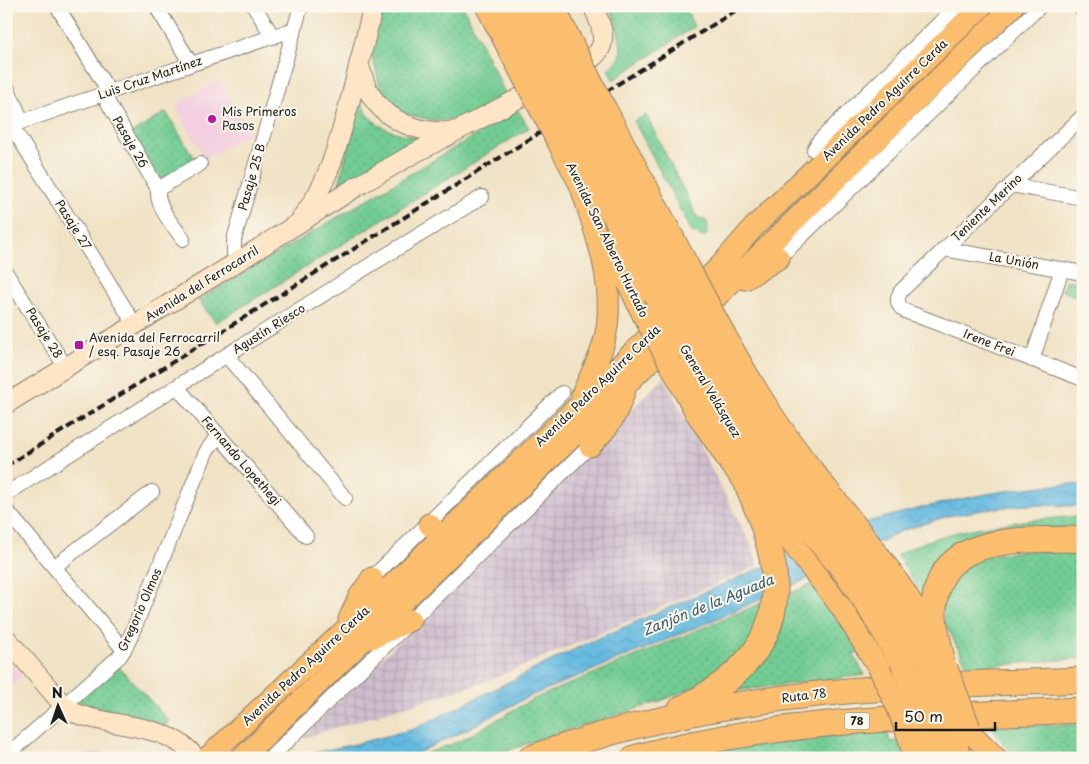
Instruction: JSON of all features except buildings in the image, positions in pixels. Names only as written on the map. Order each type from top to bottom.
[{"type":"highway","name":"General Velásquez","points":[[508,6],[550,67],[692,340],[788,470],[810,534],[865,567],[878,619],[931,665],[918,699],[946,732],[959,758]]},
{"type":"highway","name":"General Velásquez","points":[[532,6],[550,67]]},
{"type":"highway","points":[[651,722],[692,703],[725,683],[747,662],[764,637],[775,597],[810,534],[764,526],[748,488]]},
{"type":"highway","points":[[931,665],[936,595],[940,580],[957,559],[971,550],[993,544],[1083,539]]},
{"type":"highway","name":"Ruta 78","points":[[531,758],[578,742],[651,722],[756,702],[848,691],[1076,679]]},
{"type":"highway","name":"78","points":[[634,758],[722,738],[808,725],[897,718],[1083,710]]},
{"type":"highway","name":"General Velásquez","points":[[936,758],[946,732]]},
{"type":"main road","name":"Avenida San Alberto Hurtado","points":[[486,6],[550,67],[580,125],[580,184],[665,288],[692,340],[696,413],[728,462],[748,488]]},
{"type":"main road","name":"Avenida San Alberto Hurtado","points":[[550,67],[554,6]]},
{"type":"main road","name":"Avenida Pedro Aguirre Cerda","points":[[245,756],[352,637],[435,530],[576,408],[720,266],[754,228],[800,182],[982,6]]},
{"type":"main road","name":"Avenida Pedro Aguirre Cerda","points":[[202,754],[352,637],[627,384],[1013,6]]},
{"type":"main road","points":[[800,182],[807,162],[814,150]]},
{"type":"main road","points":[[576,408],[600,353],[606,333],[608,310],[607,283],[603,262],[580,184]]},
{"type":"main road","points":[[720,293],[761,271],[778,258]]},
{"type":"main road","points":[[590,446],[616,416],[627,384]]},
{"type":"main road","points":[[810,534],[822,582],[854,626],[891,693],[979,758]]},
{"type":"main road","points":[[865,567],[917,612],[946,732],[996,758]]},
{"type":"main road","points":[[372,578],[359,597],[352,637],[411,620]]},
{"type":"main road","points":[[915,758],[946,732]]},
{"type":"street","name":"Pasaje 26","points":[[57,6],[158,189],[160,204],[182,239]]},
{"type":"street","points":[[156,6],[191,64]]},
{"type":"street","points":[[254,6],[273,37]]},
{"type":"street","name":"Pasaje 25 B","points":[[237,262],[234,252],[234,240],[301,6]]},
{"type":"street","points":[[294,226],[313,203],[333,163],[372,6]]},
{"type":"street","name":"Avenida del Ferrocarril","points":[[6,404],[356,187],[457,130],[592,59],[600,48],[602,35],[598,18],[592,6]]},
{"type":"street","name":"Avenida Pedro Aguirre Cerda","points":[[814,150],[819,141],[957,6]]},
{"type":"street","points":[[778,258],[1040,6]]},
{"type":"street","name":"Luis Cruz Martínez","points":[[13,124],[295,29]]},
{"type":"street","points":[[359,64],[368,90],[392,117],[412,128],[435,132],[457,130]]},
{"type":"street","name":"Pasaje 27","points":[[6,86],[13,124],[135,325]]},
{"type":"street","name":"Teniente Merino","points":[[898,303],[901,291],[1083,116]]},
{"type":"street","points":[[158,189],[200,164]]},
{"type":"street","points":[[1011,185],[1083,198]]},
{"type":"street","name":"Agustín Riesco","points":[[6,494],[482,197]]},
{"type":"street","name":"La Unión","points":[[944,249],[1083,273]]},
{"type":"street","points":[[1032,360],[1062,270]]},
{"type":"street","name":"Pasaje 28","points":[[6,273],[10,287],[66,368]]},
{"type":"street","name":"Irene Frei","points":[[898,303],[905,312],[1083,379]]},
{"type":"street","points":[[227,356],[345,498]]},
{"type":"street","name":"Fernando Lopethegi","points":[[177,387],[306,536]]},
{"type":"street","name":"Avenida Pedro Aguirre Cerda","points":[[372,578],[435,530],[562,393]]},
{"type":"street","name":"Gregorio Olmos","points":[[6,756],[120,656],[124,650],[206,452],[218,435]]},
{"type":"street","points":[[274,754],[590,446]]},
{"type":"street","points":[[54,567],[152,492]]},
{"type":"street","points":[[6,510],[124,650]]},
{"type":"street","points":[[6,638],[64,706],[75,713],[84,717],[169,735],[202,754]]},
{"type":"shaded area","name":"Mis Primeros Pasos","points":[[219,80],[250,133],[206,159],[175,106]]},
{"type":"shaded area","points":[[664,377],[751,545],[758,566],[485,682],[302,738]]},
{"type":"shaded area","points":[[6,657],[22,675],[6,689]]},
{"type":"green space","points":[[379,6],[463,6],[507,97],[466,117],[438,121],[399,113],[381,91],[372,56],[372,38]]},
{"type":"green space","points":[[610,6],[685,6],[694,27],[613,80],[608,69],[619,59],[621,46]]},
{"type":"green space","points":[[360,95],[364,108],[376,123],[391,131],[425,138],[338,189]]},
{"type":"green space","points":[[518,110],[529,128],[216,323],[198,300]]},
{"type":"green space","points":[[166,112],[197,163],[159,186],[129,135]]},
{"type":"green space","points":[[646,115],[697,217],[707,221],[706,236],[701,237],[692,232],[634,121]]},
{"type":"green space","points":[[1065,280],[1083,283],[1083,299],[1062,291]]},
{"type":"green space","points":[[1083,516],[1083,528],[1002,527],[975,535],[942,558],[925,599],[897,555],[917,545],[962,531],[1012,522]]},
{"type":"green space","points":[[1083,546],[1083,658],[974,667],[965,662],[944,621],[943,603],[955,575],[971,556]]},
{"type":"green space","points":[[814,583],[861,652],[853,654],[865,675],[726,692],[784,596]]},
{"type":"green space","points":[[769,600],[757,638],[711,680],[658,702],[542,738],[489,758],[414,758],[462,740],[531,700]]},
{"type":"green space","points":[[118,666],[169,721],[167,725],[94,707],[74,699]]},
{"type":"green space","points":[[1083,724],[1083,758],[1020,758],[1008,749],[992,727]]},
{"type":"green space","points":[[886,731],[891,742],[900,740],[906,758],[664,758],[697,749]]},
{"type":"water","name":"Zanjón de la Aguada","points":[[1083,485],[1083,506],[1025,505],[983,510],[948,516],[901,531],[807,579],[528,697],[458,734],[407,758],[287,758],[351,745],[414,729],[587,643],[867,522],[942,503],[993,493],[1044,486]]},
{"type":"water","points":[[98,754],[197,758],[78,758]]},
{"type":"railway","points":[[6,466],[743,6]]},
{"type":"place","name":"Mis Primeros Pasos","points":[[212,119]]},
{"type":"place","name":"Avenida del Ferrocarril / esq. Pasaje 26","points":[[79,345]]}]
